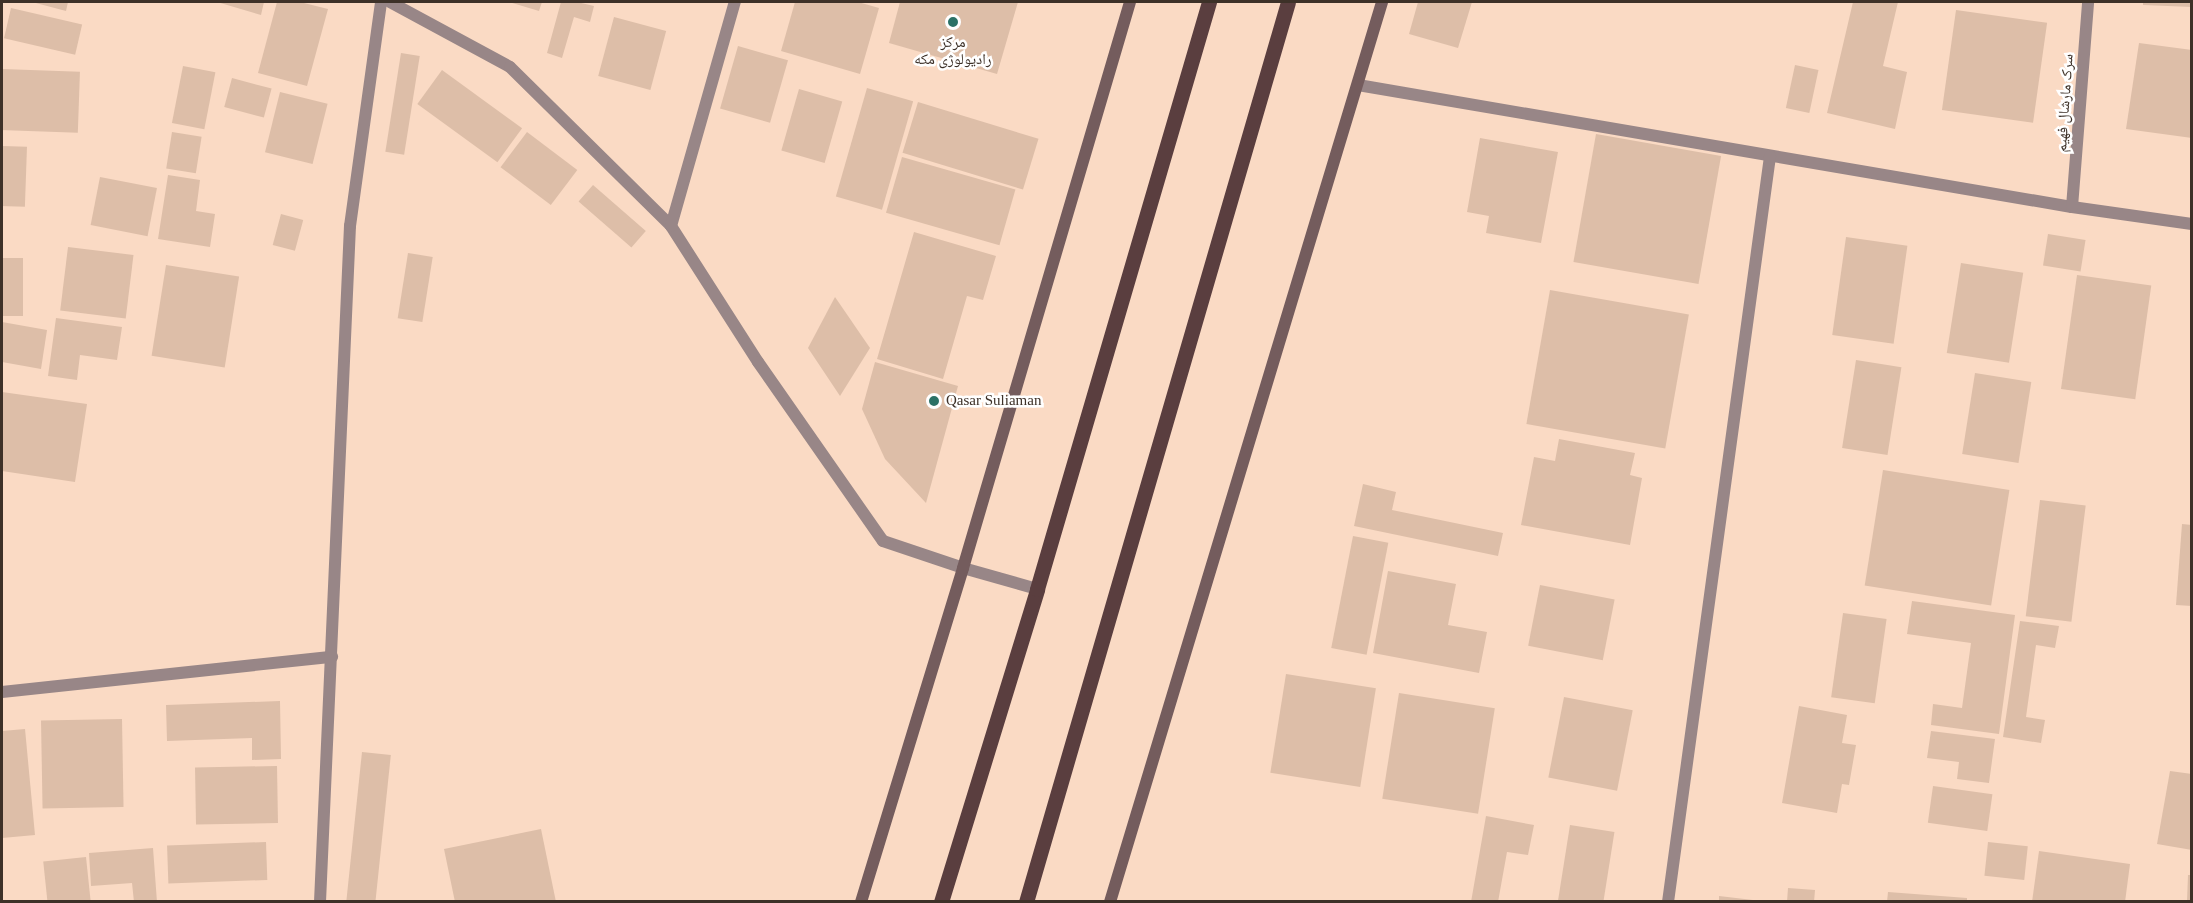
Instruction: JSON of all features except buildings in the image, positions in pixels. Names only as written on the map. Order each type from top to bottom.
[{"type":"main road","points":[[941,902],[1037,589],[1209,2]]},
{"type":"main road","points":[[1026,902],[1288,2]]},
{"type":"street","points":[[320,902],[350,226],[381,2]]},
{"type":"street","points":[[390,2],[510,67],[671,226],[758,362],[883,541],[963,568],[1037,589]]},
{"type":"street","points":[[671,226],[735,2]]},
{"type":"street","points":[[861,902],[963,568],[1130,2]]},
{"type":"street","points":[[1110,902],[1382,2]]},
{"type":"street","name":"سرک مارشال فهیم","points":[[2072,207],[2088,2]]},
{"type":"street","points":[[1358,85],[2072,207],[2192,224]]},
{"type":"street","points":[[1668,902],[1770,156]]},
{"type":"street","points":[[2,692],[332,657]]},
{"type":"place","name":"مرکز رادیولوژی مکه","points":[[953,22]]},
{"type":"place","name":"Qasar Suliaman","points":[[934,401]]}]
